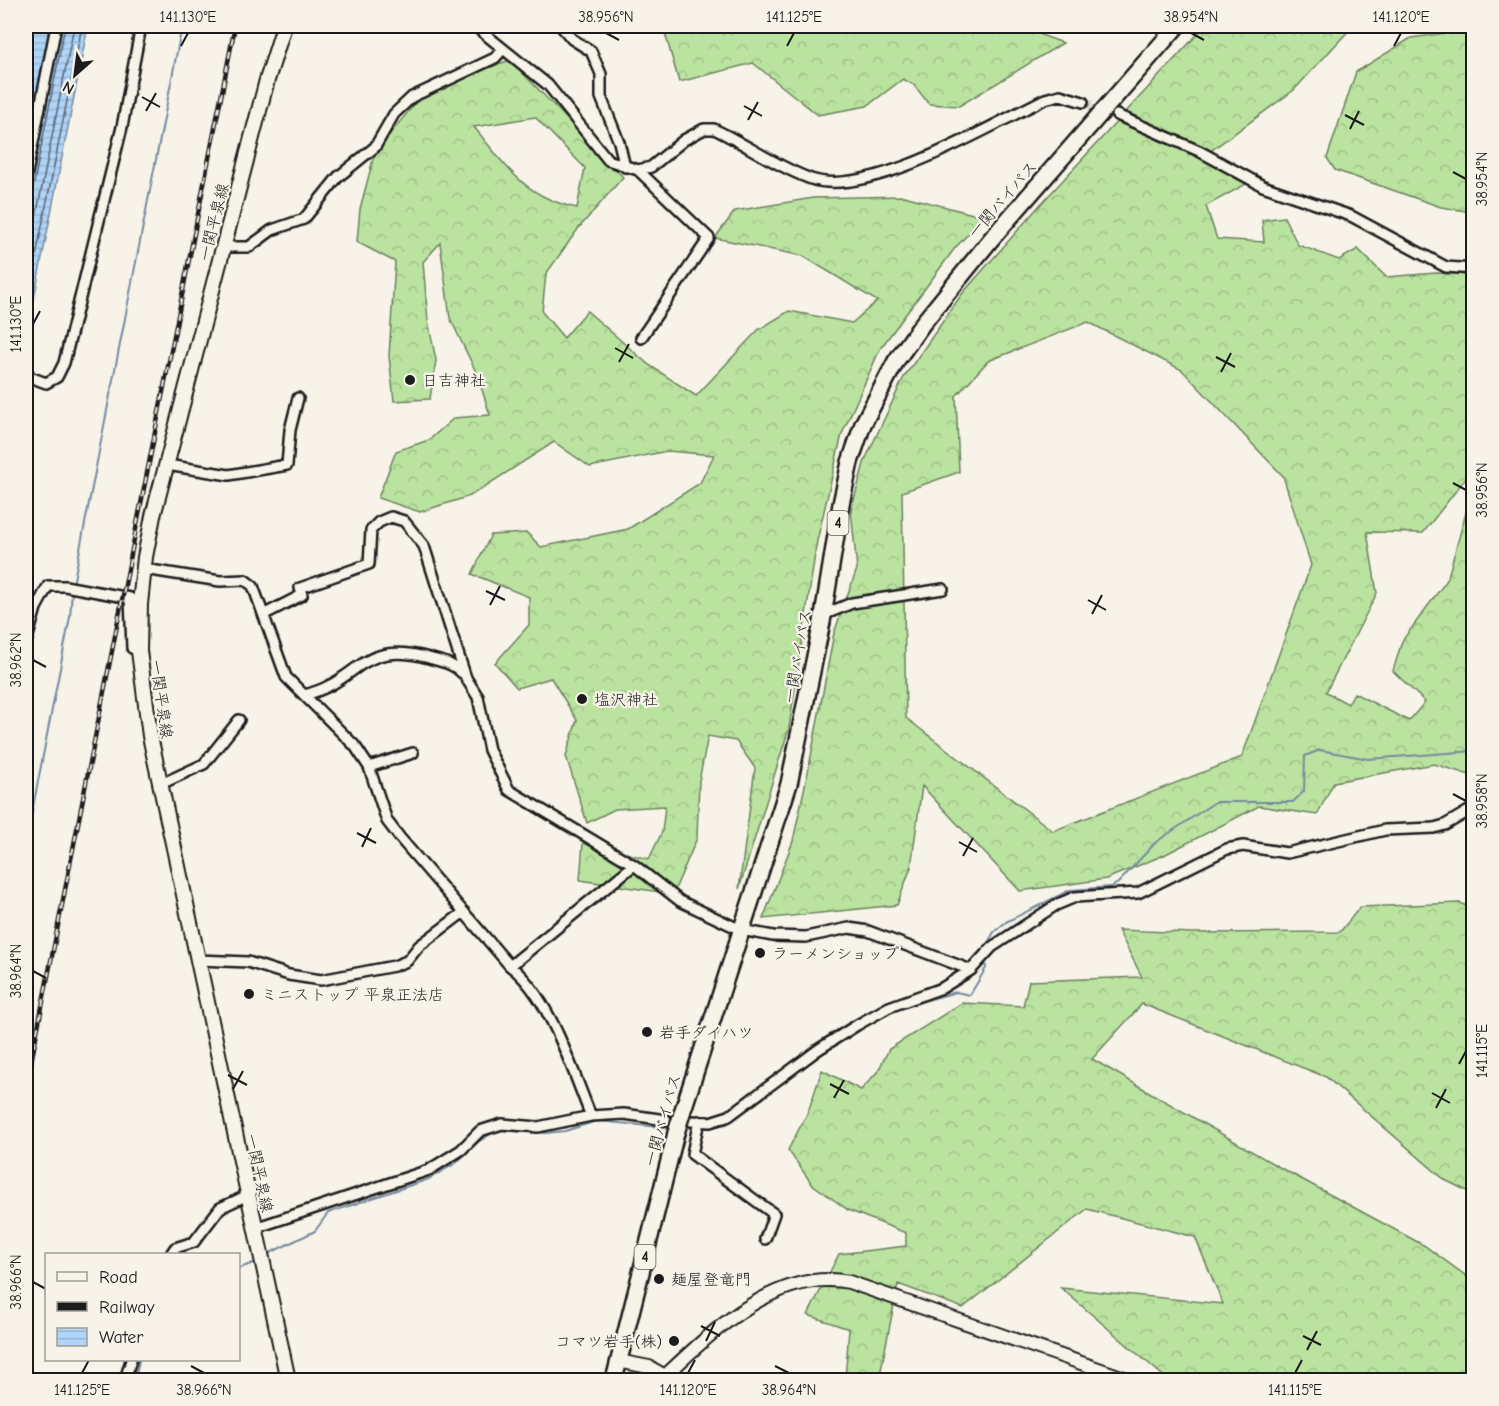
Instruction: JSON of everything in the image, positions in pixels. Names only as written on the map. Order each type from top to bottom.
[{"type":"highway","name":"一関バイパス","points":[[614,1380],[671,1126],[691,1118],[741,930],[789,784],[823,615],[850,462],[863,424],[896,361],[992,238],[1177,26]]},
{"type":"main road","name":"一関平泉線","points":[[284,26],[267,80],[153,516],[144,569],[139,651],[145,702],[160,784],[288,1380]]},
{"type":"street","points":[[26,178],[57,26]]},
{"type":"street","points":[[26,370],[30,377],[46,382],[57,377],[64,363],[122,127],[141,26]]},
{"type":"street","points":[[475,26],[519,59],[548,86],[609,160],[638,170],[651,166],[684,140],[704,129],[714,129],[812,179],[832,183],[847,182],[918,161],[1045,99],[1060,95],[1083,102]]},
{"type":"street","points":[[561,26],[572,39],[591,51],[601,74],[601,96],[619,142],[625,167]]},
{"type":"street","points":[[224,247],[249,247],[272,230],[304,219],[338,177],[375,147],[394,114],[412,97],[495,58],[503,49]]},
{"type":"street","points":[[1117,115],[1199,151],[1263,186],[1350,216],[1446,267],[1473,269]]},
{"type":"street","points":[[638,170],[709,238],[641,338]]},
{"type":"street","points":[[26,224],[26,341]]},
{"type":"street","points":[[167,465],[229,475],[287,465],[290,430],[298,398]]},
{"type":"street","points":[[265,614],[302,595],[300,588],[369,564],[371,530],[379,522],[391,517],[404,522],[424,546],[466,678]]},
{"type":"street","points":[[144,569],[219,581],[245,580],[253,586],[265,614],[283,670],[304,695],[355,746],[369,767],[387,821],[510,966],[526,978],[546,1012],[591,1116]]},
{"type":"street","points":[[26,643],[36,608],[48,586],[65,586],[130,598],[130,640],[132,648],[139,651]]},
{"type":"street","points":[[823,615],[852,603],[944,589]]},
{"type":"street","points":[[304,695],[319,692],[376,655],[404,651],[455,665],[478,698],[489,750],[509,790],[634,864],[680,901],[741,930],[773,936],[806,937],[849,928],[868,931],[971,970]]},
{"type":"street","points":[[160,784],[204,764],[239,720]]},
{"type":"street","points":[[369,767],[413,753]]},
{"type":"street","points":[[765,1239],[774,1214],[692,1154],[691,1118],[710,1122],[729,1116],[819,1049],[889,1007],[942,988],[971,970],[989,950],[1056,905],[1075,897],[1138,893],[1227,849],[1243,846],[1287,853],[1385,830],[1434,828],[1445,825],[1473,808]]},
{"type":"street","points":[[510,966],[634,864]]},
{"type":"street","points":[[198,960],[248,962],[289,975],[321,980],[407,961],[419,946],[464,912]]},
{"type":"street","points":[[255,1228],[429,1170],[461,1150],[480,1131],[502,1124],[538,1127],[591,1116],[624,1114],[671,1126]]},
{"type":"street","points":[[172,1253],[174,1248],[194,1242],[220,1208],[248,1195]]},
{"type":"street","points":[[618,1361],[649,1368],[666,1378],[709,1337],[759,1301],[813,1280],[833,1279],[1127,1379]]},
{"type":"street","points":[[125,1380],[130,1361]]},
{"type":"green space","points":[[663,26],[1050,26],[1041,35],[1063,43],[959,106],[929,104],[914,85],[903,79],[867,106],[818,115],[753,63],[679,82]]},
{"type":"green space","points":[[1205,26],[1353,26],[1294,90],[1205,155],[1246,184],[1206,206],[1217,239],[1264,242],[1262,220],[1284,217],[1298,245],[1339,260],[1358,249],[1386,277],[1436,273],[1473,275],[1473,469],[1423,533],[1367,532],[1377,593],[1326,692],[1348,704],[1354,693],[1409,721],[1425,702],[1393,671],[1402,641],[1447,580],[1473,488],[1473,776],[1434,764],[1334,782],[1317,815],[1259,806],[1164,855],[1106,879],[1020,891],[922,786],[911,867],[897,905],[763,919],[793,841],[834,633],[857,569],[851,510],[865,460],[904,377],[962,294],[1040,205]],"holes":[[[1088,322],[1182,370],[1283,476],[1311,565],[1242,757],[1053,831],[906,718],[902,492],[959,472],[956,396],[988,361]]]},
{"type":"green space","points":[[1473,29],[1473,212],[1441,207],[1335,170],[1327,158],[1356,72],[1411,38]]},
{"type":"green space","points":[[510,60],[623,177],[578,229],[546,274],[542,312],[564,338],[587,311],[649,365],[696,396],[758,330],[789,311],[852,323],[877,301],[803,256],[715,238],[735,211],[813,198],[904,196],[984,217],[955,248],[880,349],[842,434],[817,541],[789,728],[739,889],[755,768],[736,741],[708,736],[699,781],[697,838],[673,894],[580,880],[583,843],[649,859],[662,832],[665,806],[615,809],[587,823],[566,756],[577,720],[551,678],[517,688],[495,663],[529,625],[529,597],[472,574],[491,535],[527,533],[541,547],[628,529],[700,483],[714,455],[667,451],[590,467],[554,442],[470,496],[420,512],[378,498],[396,451],[429,440],[454,418],[490,415],[477,374],[450,318],[440,243],[423,262],[428,321],[436,360],[430,399],[394,401],[389,356],[395,262],[357,242],[360,209],[375,152],[417,101],[462,78]],"holes":[[[535,117],[585,168],[577,208],[559,203],[543,196],[518,178],[474,127]]]},
{"type":"green space","points":[[1460,903],[1473,909],[1473,1194],[1445,1180],[1326,1077],[1142,1004],[1092,1059],[1279,1167],[1425,1246],[1473,1281],[1473,1380],[1168,1380],[1061,1288],[1223,1304],[1195,1237],[1087,1209],[963,1308],[898,1284],[879,1380],[845,1380],[849,1329],[808,1315],[839,1254],[906,1246],[906,1233],[848,1210],[812,1184],[788,1150],[808,1112],[822,1070],[861,1090],[878,1071],[889,1049],[962,1003],[1023,1006],[1029,981],[1142,977],[1118,930],[1193,933],[1340,932],[1360,907]]},
{"type":"water","points":[[26,26],[88,26],[26,339]]},
{"type":"waterway","points":[[73,585],[182,26]]},
{"type":"waterway","points":[[26,843],[70,617],[72,591]]},
{"type":"waterway","points":[[984,950],[994,932],[1006,922],[1070,890],[1111,887],[1118,883],[1156,842],[1215,802],[1293,802],[1304,791],[1305,756],[1320,750],[1368,759],[1474,751]]},
{"type":"waterway","points":[[902,1007],[956,992],[970,995],[986,968],[985,959]]},
{"type":"waterway","points":[[699,1129],[727,1124],[841,1040],[894,1010]]},
{"type":"waterway","points":[[270,1253],[315,1231],[328,1213],[429,1179],[456,1163],[478,1142],[497,1130],[546,1133],[565,1131],[597,1121],[672,1128]]},
{"type":"waterway","points":[[240,1268],[253,1263]]},
{"type":"waterway","points":[[135,1380],[139,1361]]},
{"type":"tunnel","points":[[1083,102],[1117,115]]},
{"type":"railway","points":[[26,1088],[235,26]]},
{"type":"place","name":"日吉神社","points":[[410,380]]},
{"type":"place","name":"塩沢神社","points":[[582,699]]},
{"type":"place","name":"ラーメンショップ","points":[[760,953]]},
{"type":"place","name":"ミニストップ 平泉正法店","points":[[249,994]]},
{"type":"place","name":"岩手ダイハツ","points":[[647,1032]]},
{"type":"place","name":"麺屋登竜門","points":[[659,1279]]},
{"type":"place","name":"コマツ岩手(株)","points":[[674,1341]]}]
